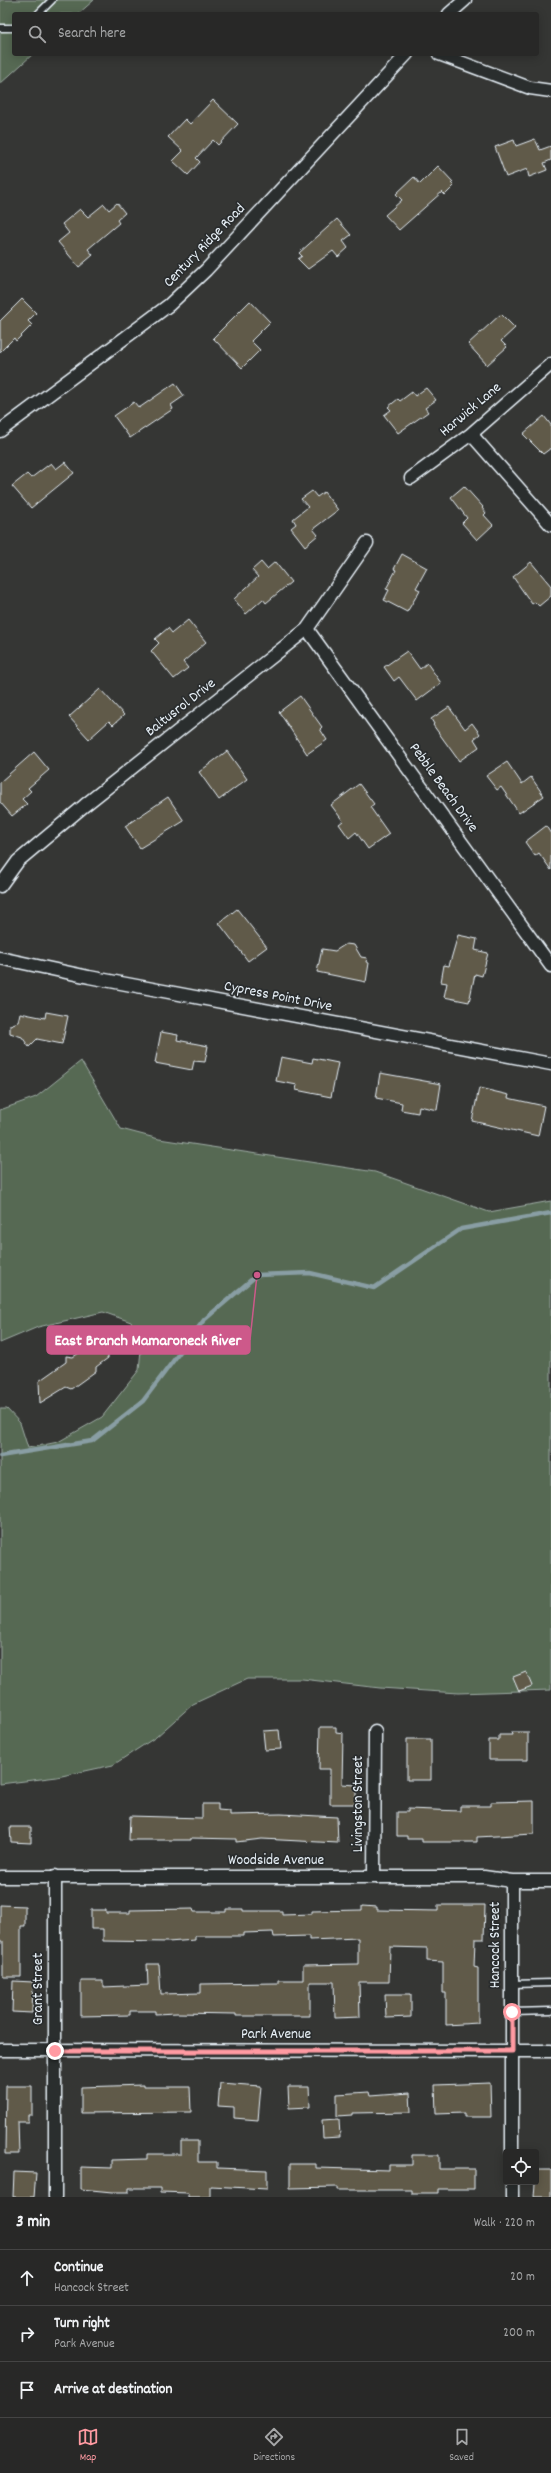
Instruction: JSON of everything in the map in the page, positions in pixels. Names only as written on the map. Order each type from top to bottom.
[{"type":"street","points":[[452,12],[465,0]]},
{"type":"street","name":"Century Ridge Road","points":[[0,431],[169,305],[206,270],[405,56]]},
{"type":"street","points":[[444,56],[530,88],[551,91]]},
{"type":"street","name":"Harwick Lane","points":[[411,478],[471,434],[551,364]]},
{"type":"street","points":[[471,434],[551,525]]},
{"type":"street","name":"Baltusrol Drive","points":[[0,886],[18,861],[85,805],[307,629],[367,543]]},
{"type":"street","name":"Pebble Beach Drive","points":[[307,629],[551,966]]},
{"type":"street","name":"Cypress Point Drive","points":[[0,958],[89,978],[551,1064]]},
{"type":"street","name":"Livingston Street","points":[[374,1877],[375,1732]]},
{"type":"street","name":"Woodside Avenue","points":[[0,1876],[374,1877],[484,1878],[512,1881],[551,1881]]},
{"type":"street","name":"Grant Street","points":[[55,1876],[55,2197]]},
{"type":"street","name":"Hancock Street","points":[[512,1881],[512,2149]]},
{"type":"street","name":"Park Avenue","points":[[0,2050],[551,2051]]},
{"type":"street","points":[[512,2185],[512,2197]]},
{"type":"lane","points":[[40,12],[52,0]]},
{"type":"lane","points":[[0,28],[12,28]]},
{"type":"lane","points":[[512,1984],[551,1983]]},
{"type":"lane","points":[[512,2012],[551,2011]]},
{"type":"green space","points":[[0,0],[94,0],[80,12],[12,12],[12,56],[31,56],[0,84]]},
{"type":"green space","points":[[81,1061],[121,1129],[159,1139],[375,1172],[489,1212],[551,1201],[551,1690],[458,1693],[380,1688],[302,1679],[247,1679],[193,1704],[156,1737],[113,1765],[57,1777],[0,1784],[0,1409],[7,1409],[20,1423],[28,1448],[58,1442],[102,1417],[139,1370],[142,1340],[131,1322],[103,1312],[38,1327],[0,1343],[0,1110],[36,1097]]},
{"type":"building","points":[[213,100],[238,124],[218,145],[213,140],[196,158],[200,162],[188,175],[173,161],[183,151],[168,137],[185,119],[190,124]]},
{"type":"building","points":[[535,139],[540,150],[551,146],[551,160],[544,163],[547,170],[529,177],[527,169],[506,177],[495,147],[514,140],[516,146]]},
{"type":"building","points":[[438,166],[453,182],[451,183],[454,186],[445,195],[442,192],[399,230],[385,215],[402,200],[396,194],[414,177],[420,184]]},
{"type":"building","points":[[117,203],[125,213],[117,220],[119,223],[88,249],[93,255],[79,267],[58,242],[69,233],[62,224],[80,209],[88,217],[104,204],[109,210]]},
{"type":"building","points":[[337,219],[351,235],[343,241],[348,248],[338,257],[333,251],[308,269],[298,259],[302,256],[299,253]]},
{"type":"building","points":[[22,299],[36,313],[28,321],[32,325],[16,341],[14,338],[0,352],[0,321]]},
{"type":"building","points":[[250,301],[270,322],[251,341],[260,350],[242,368],[213,338]]},
{"type":"building","points":[[501,314],[515,328],[501,341],[507,347],[487,365],[468,344]]},
{"type":"building","points":[[175,383],[184,396],[171,405],[173,409],[130,438],[114,416],[134,402],[139,408]]},
{"type":"building","points":[[426,388],[436,400],[425,408],[428,412],[398,433],[384,415],[391,410],[388,407],[398,399],[400,401],[412,392],[415,396]]},
{"type":"building","points":[[544,416],[551,425],[551,448],[543,454],[523,434]]},
{"type":"building","points":[[65,462],[74,473],[31,508],[12,486],[27,474],[31,478],[51,463],[56,469]]},
{"type":"building","points":[[464,486],[483,507],[482,508],[486,513],[484,515],[493,525],[477,540],[462,523],[467,518],[451,497]]},
{"type":"building","points":[[312,491],[317,497],[324,492],[338,510],[313,529],[318,535],[305,546],[291,528],[296,524],[293,519],[308,507],[301,499]]},
{"type":"building","points":[[402,554],[427,568],[416,588],[420,590],[407,612],[384,600],[389,590],[386,589]]},
{"type":"building","points":[[261,562],[267,569],[275,562],[291,582],[266,603],[263,599],[246,614],[234,599],[258,577],[252,570]]},
{"type":"building","points":[[531,562],[551,586],[551,596],[539,606],[535,602],[532,604],[513,577]]},
{"type":"building","points":[[188,620],[206,642],[183,662],[188,668],[174,679],[151,651],[159,643],[155,639],[168,628],[172,633]]},
{"type":"building","points":[[407,651],[420,669],[427,663],[441,683],[417,701],[399,677],[394,681],[384,667]]},
{"type":"building","points":[[100,689],[124,715],[113,725],[109,721],[89,739],[69,717]]},
{"type":"building","points":[[300,696],[322,727],[320,729],[327,740],[307,754],[279,712]]},
{"type":"building","points":[[449,707],[465,729],[472,723],[480,734],[474,739],[479,747],[459,761],[433,725],[434,724],[431,719]]},
{"type":"building","points":[[227,751],[247,779],[219,800],[199,772]]},
{"type":"building","points":[[34,752],[49,770],[28,788],[31,791],[22,799],[27,804],[12,816],[0,802],[0,782]]},
{"type":"building","points":[[507,762],[522,784],[531,777],[544,796],[519,813],[501,787],[497,790],[486,776]]},
{"type":"building","points":[[359,784],[374,804],[370,807],[389,834],[368,849],[356,832],[349,838],[339,824],[343,821],[331,805]]},
{"type":"building","points":[[168,797],[184,821],[140,848],[125,826]]},
{"type":"building","points":[[546,826],[551,834],[551,870],[539,853],[535,856],[525,842]]},
{"type":"building","points":[[237,909],[267,947],[248,961],[219,923]]},
{"type":"building","points":[[458,935],[477,939],[475,950],[488,953],[482,976],[475,974],[469,1002],[444,997],[447,983],[441,982],[444,965],[449,966]]},
{"type":"building","points":[[346,944],[354,945],[361,957],[367,958],[366,962],[369,963],[366,982],[317,972],[322,949],[335,951]]},
{"type":"building","points":[[46,1012],[68,1016],[62,1044],[37,1039],[29,1047],[22,1037],[10,1033],[10,1025],[18,1022],[20,1013],[45,1018]]},
{"type":"building","points":[[161,1032],[178,1035],[177,1040],[208,1046],[205,1062],[194,1061],[192,1070],[155,1063]]},
{"type":"building","points":[[281,1057],[312,1063],[313,1058],[338,1063],[331,1097],[296,1090],[297,1085],[276,1081]]},
{"type":"building","points":[[380,1073],[441,1084],[437,1110],[419,1106],[418,1113],[401,1110],[402,1103],[376,1098]]},
{"type":"building","points":[[479,1088],[509,1095],[508,1098],[544,1106],[538,1136],[472,1121]]},
{"type":"building","points":[[103,1346],[108,1349],[108,1358],[96,1367],[96,1371],[71,1389],[66,1387],[40,1403],[39,1381],[66,1362],[66,1356],[73,1357],[82,1351]]},
{"type":"building","points":[[526,1672],[532,1686],[519,1691],[513,1677]]},
{"type":"building","points":[[320,1727],[336,1727],[336,1732],[343,1733],[342,1784],[356,1785],[356,1804],[330,1804],[330,1769],[319,1769]]},
{"type":"building","points":[[279,1730],[281,1749],[265,1750],[263,1731]]},
{"type":"building","points":[[511,1732],[528,1732],[528,1760],[489,1760],[489,1740],[499,1740],[499,1735],[512,1735]]},
{"type":"building","points":[[407,1739],[431,1739],[431,1780],[407,1780]]},
{"type":"building","points":[[534,1801],[534,1834],[477,1837],[477,1842],[422,1842],[422,1839],[407,1839],[407,1836],[397,1836],[397,1812],[408,1812],[408,1809],[460,1811],[460,1806],[491,1806],[491,1802]]},
{"type":"building","points":[[202,1804],[218,1804],[218,1810],[230,1811],[230,1815],[281,1814],[337,1817],[338,1843],[262,1839],[236,1842],[236,1839],[191,1838],[191,1840],[129,1840],[130,1816],[202,1818]]},
{"type":"building","points":[[10,1827],[31,1827],[31,1843],[11,1842]]},
{"type":"building","points":[[0,1905],[25,1906],[25,1926],[21,1926],[21,1977],[3,1977],[3,1941],[0,1941]]},
{"type":"building","points":[[438,1905],[485,1905],[484,1939],[475,1939],[474,1967],[478,1968],[478,2023],[446,2025],[446,1993],[443,1993],[443,1962],[427,1961],[427,1948],[390,1947],[389,1982],[359,1982],[360,2017],[335,2018],[334,1982],[310,1982],[310,2016],[236,2016],[236,2014],[177,2013],[155,2014],[155,2011],[130,2011],[130,2015],[81,2016],[81,1981],[103,1981],[103,1987],[148,1985],[147,1964],[159,1964],[161,1994],[201,1993],[201,1984],[278,1983],[278,1980],[303,1980],[303,1965],[358,1964],[358,1938],[309,1940],[309,1936],[274,1937],[273,1932],[243,1933],[243,1936],[195,1936],[195,1940],[168,1942],[103,1941],[103,1929],[91,1929],[91,1910],[106,1910],[106,1913],[130,1913],[130,1910],[193,1909],[194,1912],[226,1912],[226,1909],[243,1909],[243,1911],[282,1911],[282,1915],[312,1914],[312,1911],[362,1910],[362,1906],[377,1907],[377,1910],[438,1911]]},
{"type":"building","points":[[13,1981],[33,1982],[32,2013],[12,2012]]},
{"type":"building","points":[[385,1994],[411,1994],[411,2017],[386,2018]]},
{"type":"building","points":[[220,2083],[261,2086],[258,2120],[234,2118],[234,2107],[218,2106]]},
{"type":"building","points":[[490,2083],[491,2117],[464,2117],[464,2113],[436,2114],[435,2085]]},
{"type":"building","points":[[143,2085],[143,2087],[190,2087],[191,2112],[81,2113],[81,2087]]},
{"type":"building","points":[[6,2086],[32,2086],[32,2115],[28,2115],[28,2122],[18,2122],[19,2154],[5,2154]]},
{"type":"building","points":[[288,2087],[309,2087],[310,2107],[289,2108]]},
{"type":"building","points":[[369,2092],[370,2096],[410,2093],[411,2112],[352,2113],[352,2115],[337,2116],[337,2094]]},
{"type":"building","points":[[339,2119],[340,2137],[323,2138],[322,2120]]},
{"type":"building","points":[[181,2141],[198,2141],[198,2162],[217,2162],[217,2168],[267,2170],[267,2189],[210,2186],[210,2197],[188,2197],[188,2193],[160,2192],[160,2188],[129,2188],[129,2192],[81,2189],[81,2167],[112,2168],[112,2160],[147,2159],[147,2154],[181,2154]]},
{"type":"building","points":[[412,2155],[439,2155],[439,2169],[474,2169],[474,2189],[439,2189],[439,2193],[412,2193],[412,2190],[338,2190],[338,2187],[290,2188],[290,2164],[316,2164],[316,2168],[389,2170],[389,2165],[412,2165]]},
{"type":"building","points":[[539,2170],[551,2170],[551,2197],[534,2197],[535,2185],[539,2185]]},
{"type":"building","points":[[14,2172],[36,2173],[34,2197],[13,2197]]},
{"type":"waterway","points":[[0,1456],[92,1441],[143,1401],[204,1320],[257,1275],[310,1273],[374,1288],[461,1229],[551,1213]]},
{"type":"place","name":"East Branch Mamaroneck River","points":[[257,1275]]},
{"type":"route","points":[[55,2051],[512,2051],[512,2012]]}]
